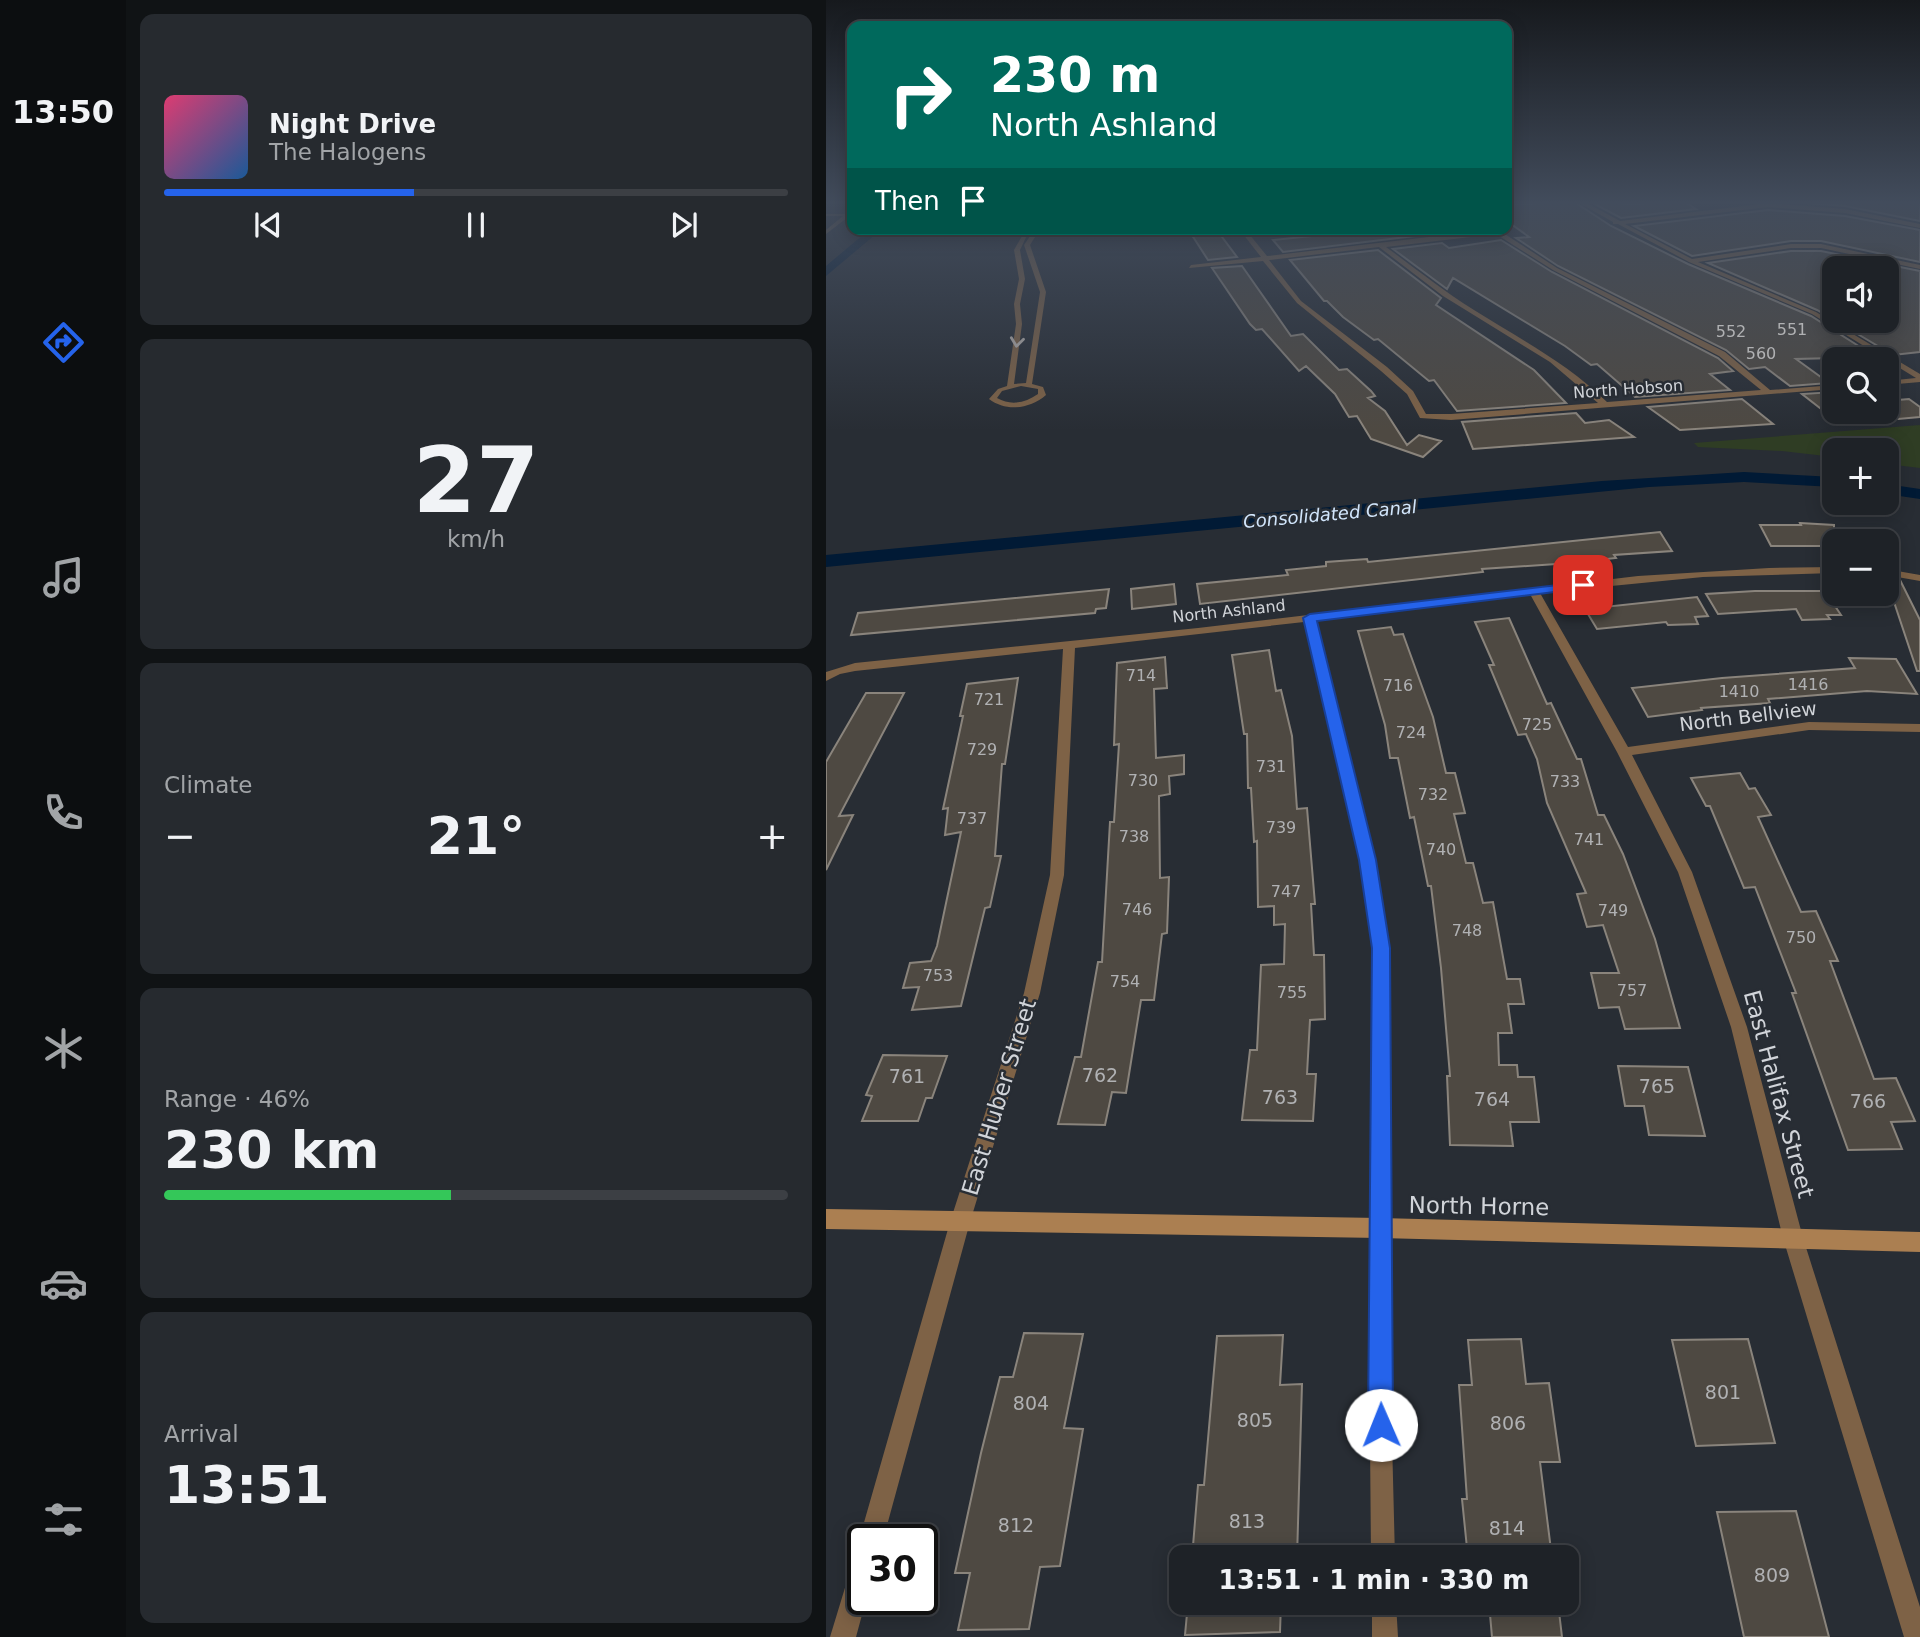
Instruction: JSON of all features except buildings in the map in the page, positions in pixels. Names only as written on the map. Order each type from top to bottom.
[{"type":"street","name":"North Hobson","points":[[1280,277],[1300,302],[1410,393],[1423,416],[1451,417],[1822,388]]},
{"type":"street","points":[[1423,277],[1454,300],[1558,363],[1584,382],[1605,405]]},
{"type":"street","points":[[1571,277],[1722,354],[1768,392]]},
{"type":"street","points":[[1730,277],[1814,313],[1920,378]]},
{"type":"street","points":[[1899,381],[1920,378]]},
{"type":"street","name":"North Ashland","points":[[831,674],[1533,590],[1759,569],[1822,570]]},
{"type":"street","points":[[1899,574],[1920,578]]},
{"type":"street","name":"East Halifax Street","points":[[1533,590],[1624,752],[1685,872],[1739,1027],[1793,1238],[1917,1637]]},
{"type":"street","points":[[1310,618],[1367,860],[1381,948],[1379,1319],[1383,1545]]},
{"type":"street","name":"East Huber Street","points":[[875,1524],[960,1222],[1032,993],[1057,875],[1069,644]]},
{"type":"street","name":"North Bellview","points":[[1624,752],[1809,726],[1920,728]]},
{"type":"street","name":"North Horne","points":[[826,1219],[1380,1228],[1920,1242]]},
{"type":"street","points":[[844,1637],[850,1615]]},
{"type":"street","points":[[1384,1615],[1385,1637]]},
{"type":"lane","points":[[1010,386],[1020,277]]},
{"type":"lane","points":[[1029,384],[1042,288],[1038,277]]},
{"type":"lane","points":[[1029,384],[1043,391],[1042,395],[1033,401],[1008,405],[993,400],[995,393],[1010,386],[1029,384]]},
{"type":"green space","points":[[1920,425],[1920,468],[1899,465],[1899,438],[1822,438],[1822,456],[1698,447],[1694,443]]},
{"type":"waterway","name":"Consolidated Canal","points":[[826,561],[1697,478],[1790,478],[1822,481]]},
{"type":"waterway","name":"Consolidated Canal","points":[[1899,491],[1920,494]]},
{"type":"route","points":[[1381,1425],[1381,948],[1367,860],[1310,618],[1583,585]]}]
